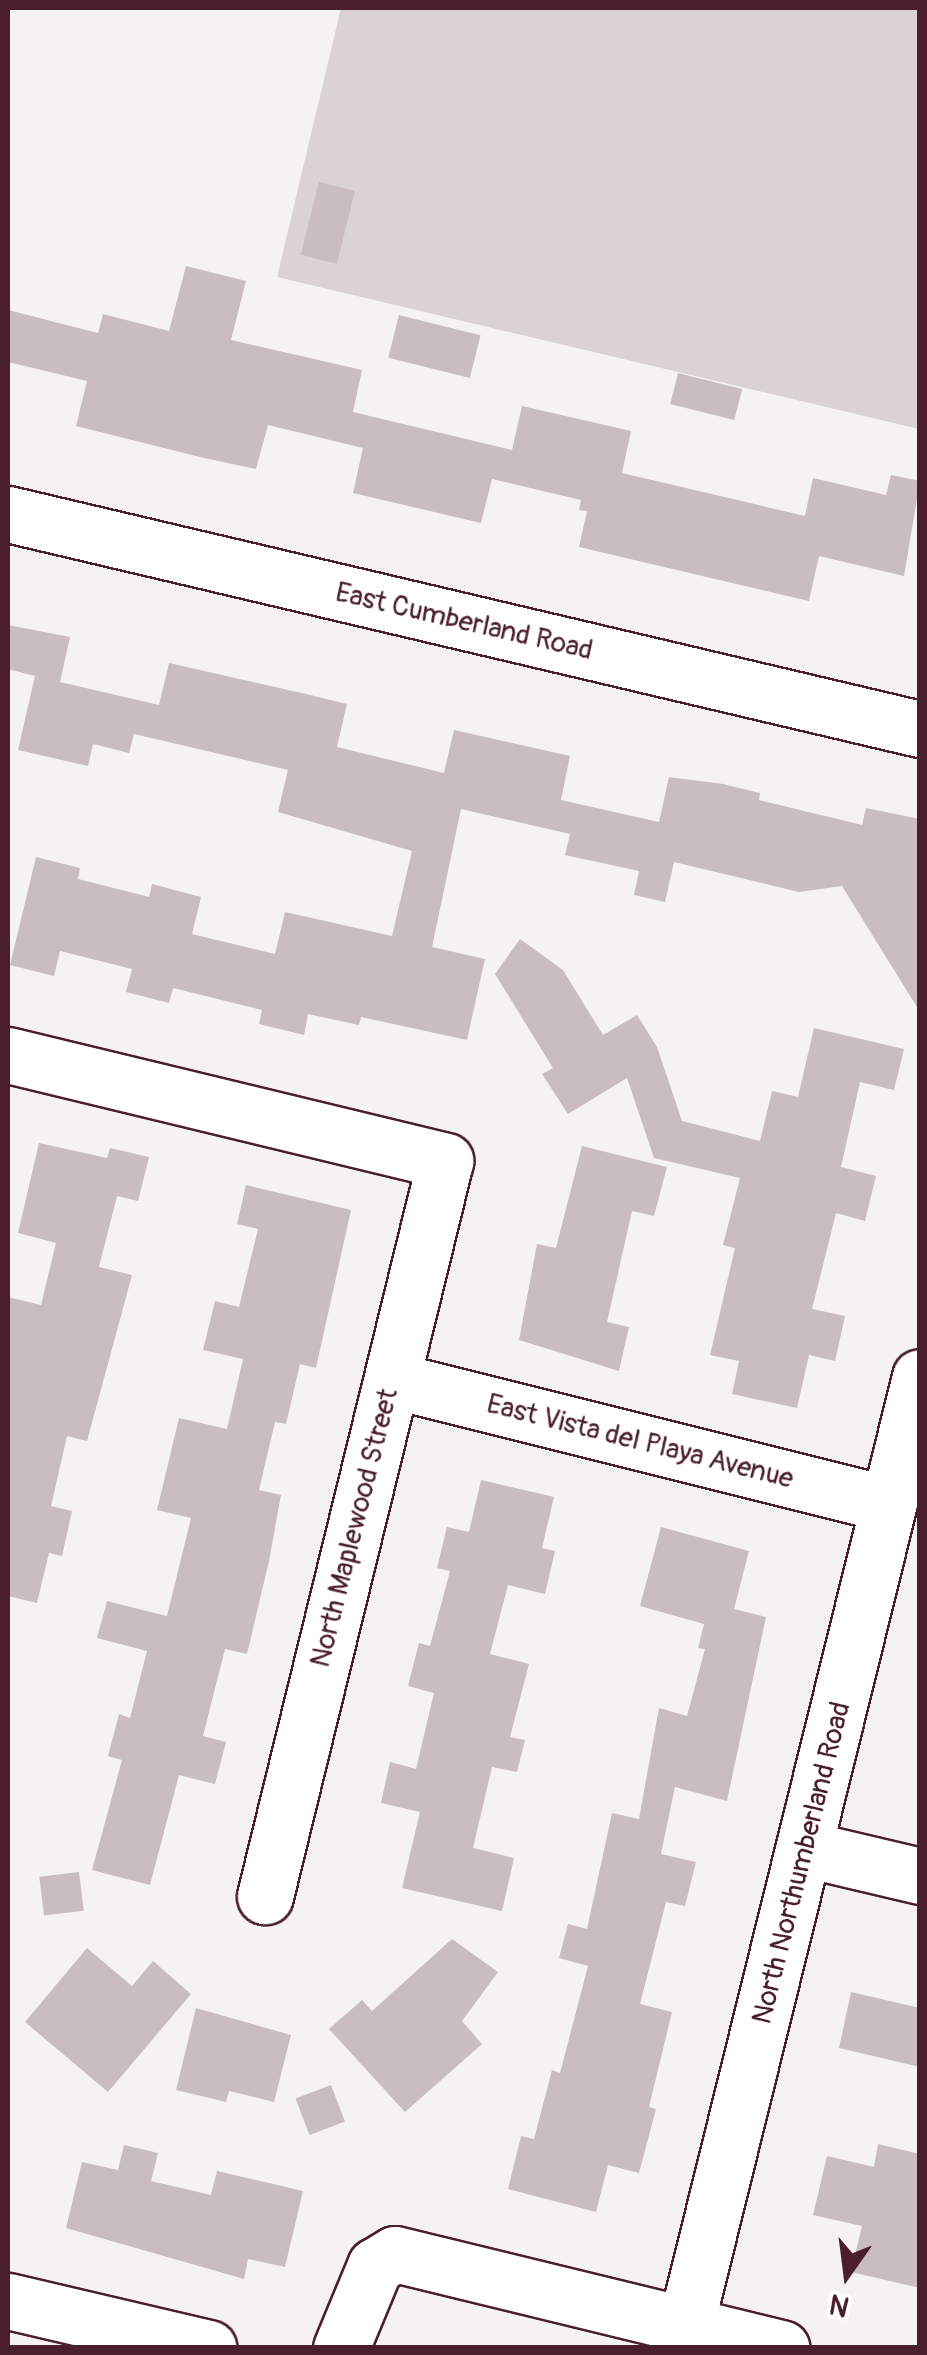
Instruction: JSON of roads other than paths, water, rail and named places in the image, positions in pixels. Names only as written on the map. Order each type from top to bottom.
[{"type":"street","name":"East Cumberland Road","points":[[8,514],[920,728]]},
{"type":"street","name":"North Maplewood Street","points":[[8,1055],[445,1161],[265,1896]]},
{"type":"street","name":"North Northumberland Road","points":[[683,2335],[920,1377]]},
{"type":"street","name":"East Vista del Playa Avenue","points":[[392,1380],[888,1504]]},
{"type":"street","points":[[806,1849],[920,1876]]},
{"type":"street","points":[[341,2348],[376,2266],[394,2254],[420,2257],[683,2335],[782,2348]]},
{"type":"street","points":[[8,2300],[209,2348]]}]
